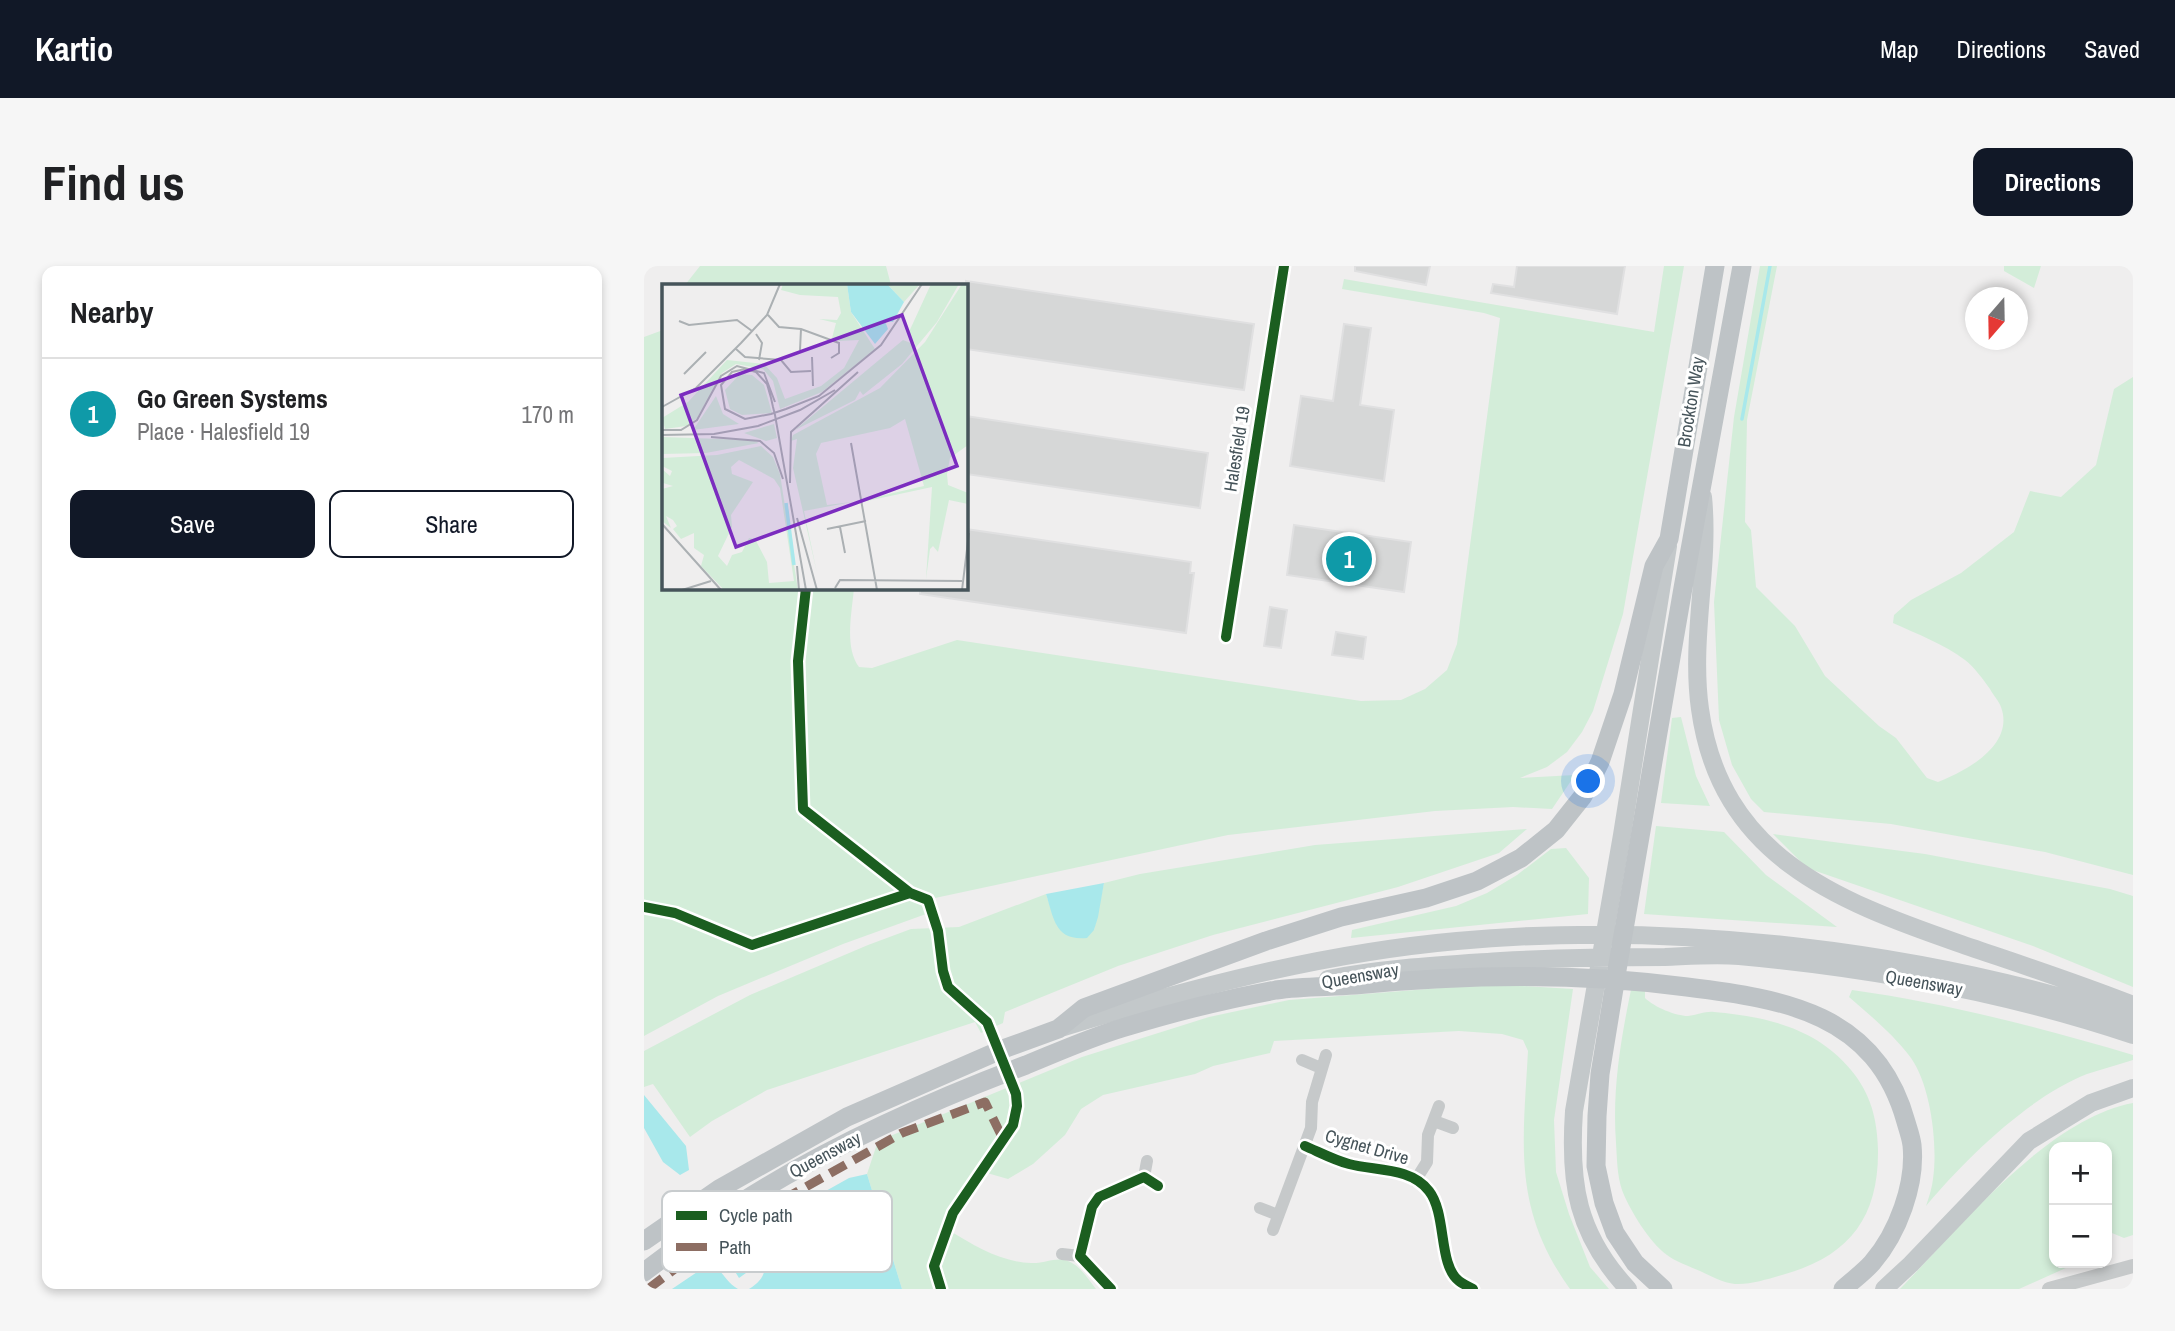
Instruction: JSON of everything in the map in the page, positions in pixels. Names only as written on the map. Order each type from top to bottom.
[{"type":"highway","points":[[1707,303],[1709,266]]},
{"type":"highway","name":"Brockton Way","points":[[1058,1029],[1084,1008],[1266,941],[1341,917],[1426,898],[1477,881],[1521,858],[1556,830],[1583,796],[1600,762],[1623,694],[1654,566],[1669,539],[1715,266]]},
{"type":"highway","name":"Brockton Way","points":[[1663,1289],[1635,1262],[1615,1233],[1604,1203],[1596,1166],[1600,1017],[1639,793],[1702,485],[1742,268]]},
{"type":"highway","points":[[1310,985],[1330,987],[1434,977],[1535,975],[1635,980],[1747,995],[1803,1008],[1835,1025],[1867,1050],[1888,1076],[1902,1108],[1912,1144],[1911,1176],[1897,1223],[1873,1262],[1843,1289]]},
{"type":"highway","name":"Queensway","points":[[760,1191],[832,1149],[960,1090],[1122,1028],[1271,991],[1310,985]]},
{"type":"highway","name":"Queensway","points":[[716,1191],[847,1117],[1003,1049],[1058,1029]]},
{"type":"highway","name":"Queensway","points":[[644,1241],[662,1229]]},
{"type":"highway","name":"Queensway","points":[[644,1272],[662,1259]]},
{"type":"main road","points":[[1702,485],[1706,523],[1698,641],[1699,699],[1709,754],[1727,795],[1762,842],[1786,863],[1821,887],[1866,909],[2133,1005]]},
{"type":"main road","points":[[1639,793],[1669,539]]},
{"type":"main road","name":"Queensway","points":[[1058,1029],[1199,988],[1354,955],[1455,941],[1566,934],[1742,940],[1850,954],[1935,967],[2018,986],[2093,1005],[2133,1019]]},
{"type":"main road","name":"Queensway","points":[[1310,985],[1329,979],[1398,968],[1563,957],[1737,956],[1857,971],[1952,988],[2040,1007],[2133,1035]]},
{"type":"main road","points":[[1600,1017],[1574,1111],[1571,1151],[1574,1182],[1580,1212],[1592,1240],[1609,1269],[1628,1289]]},
{"type":"main road","points":[[1884,1289],[2029,1140],[2091,1102],[2133,1088]]},
{"type":"street","name":"Halesfield 19","points":[[1226,637],[1284,266]]},
{"type":"street","points":[[1273,1230],[1311,1128],[1312,1102],[1323,1061],[1302,1060]]},
{"type":"street","points":[[1415,1181],[1427,1161],[1428,1135],[1439,1106]]},
{"type":"street","points":[[1434,1121],[1452,1128]]},
{"type":"street","name":"Cygnet Drive","points":[[1304,1146],[1350,1164],[1387,1170],[1415,1181],[1429,1190],[1437,1206],[1450,1267],[1464,1287]]},
{"type":"street","points":[[1144,1177],[1147,1161]]},
{"type":"street","points":[[1144,1177],[1158,1186]]},
{"type":"street","points":[[1080,1256],[1092,1207],[1099,1197],[1144,1177]]},
{"type":"street","points":[[1260,1208],[1278,1215]]},
{"type":"street","points":[[1062,1254],[1080,1256],[1111,1289]]},
{"type":"street","points":[[2049,1289],[2133,1266]]},
{"type":"green space","points":[[700,266],[886,266],[891,284],[686,284]]},
{"type":"green space","points":[[1664,266],[1684,266],[1623,614],[1593,711],[1567,752],[1547,767],[1520,778],[1575,775],[1552,809],[1513,807],[1435,811],[1228,835],[935,898],[926,914],[843,944],[718,996],[644,1036],[644,337],[662,330],[662,590],[854,590],[850,640],[854,659],[859,667],[872,668],[957,640],[1361,701],[1401,700],[1425,689],[1447,670],[1457,644],[1500,318],[1342,289],[1344,279],[1654,332]]},
{"type":"green space","points":[[1760,266],[1777,266],[1747,420],[1745,522],[1751,530],[1756,587],[1795,626],[1825,676],[1879,726],[1896,738],[1927,778],[1938,782],[1962,771],[1995,745],[2003,721],[2001,707],[1968,663],[1939,644],[1893,623],[1894,615],[1911,600],[1961,573],[2014,532],[2030,491],[2061,497],[2096,465],[2114,389],[2133,377],[2133,875],[2045,852],[1891,824],[1764,812],[1751,799],[1732,765],[1719,720],[1714,602],[1734,417]]},
{"type":"green space","points":[[2004,266],[2041,266],[2034,288],[2004,271]]},
{"type":"green space","points":[[1681,717],[1696,776],[1710,806],[1661,803],[1672,718]]},
{"type":"green space","points":[[1656,826],[1724,832],[1766,875],[1837,927],[1644,914]]},
{"type":"green space","points":[[1527,829],[1499,853],[1398,887],[1213,935],[1118,966],[1005,1012],[1003,1023],[981,1033],[975,1022],[767,1090],[712,1121],[690,1137],[653,1084],[644,1087],[644,1051],[750,995],[911,929],[959,927],[1046,894],[1057,926],[1094,930],[1104,883],[1140,874],[1315,845]]},
{"type":"green space","points":[[1773,834],[1925,854],[2110,889],[2133,896],[2133,987],[2033,946],[1807,868]]},
{"type":"green space","points":[[1566,848],[1589,878],[1588,914],[1351,938],[1352,930],[1456,906],[1487,893],[1517,875],[1551,849]]},
{"type":"green space","points":[[1491,984],[1573,989],[1554,1120],[1556,1172],[1590,1267],[1609,1289],[1570,1289],[1551,1259],[1538,1231],[1525,1174],[1524,1116],[1528,1051],[1523,1040],[1502,1034],[1459,1031],[1274,1041],[1270,1053],[1103,1095],[1081,1109],[1065,1135],[1033,1164],[1008,1179],[987,1173],[950,1231],[1009,1260],[1031,1263],[1069,1261],[1096,1289],[902,1289],[892,1256],[892,1191],[872,1191],[867,1174],[878,1141],[1082,1057],[1209,1017],[1289,1000]]},
{"type":"green space","points":[[1632,985],[1645,986],[1645,998],[1659,1008],[1677,1014],[1734,1014],[1790,1027],[1822,1044],[1851,1070],[1864,1088],[1874,1117],[1878,1149],[1877,1174],[1873,1196],[1865,1215],[1842,1246],[1805,1267],[1747,1284],[1717,1279],[1674,1260],[1660,1250],[1625,1198],[1618,1166],[1616,1083]]},
{"type":"green space","points":[[1852,990],[1994,1017],[2133,1055],[2133,1060],[2087,1074],[2043,1097],[1979,1149],[1926,1206],[1933,1182],[1934,1134],[1924,1084],[1911,1058],[1882,1026],[1849,997]]},
{"type":"green space","points":[[2133,1103],[2133,1235],[2124,1238],[2112,1233],[2112,1142],[2052,1142],[2101,1113]]},
{"type":"green space","points":[[2049,1144],[2049,1268],[2066,1268],[2019,1289],[1900,1289],[2006,1179]]},
{"type":"water","points":[[1104,883],[1094,930],[1087,938],[1076,938],[1062,932],[1054,920],[1046,894]]},
{"type":"water","points":[[644,1095],[686,1146],[689,1170],[680,1175],[663,1162],[644,1128]]},
{"type":"water","points":[[867,1174],[872,1191],[826,1191],[849,1178]]},
{"type":"water","points":[[892,1256],[902,1289],[749,1289],[762,1278],[764,1272],[892,1272]]},
{"type":"water","points":[[697,1272],[720,1272],[738,1289],[672,1289]]},
{"type":"water","points":[[735,1272],[747,1272],[739,1278]]},
{"type":"building","points":[[1355,266],[1430,266],[1426,285],[1355,271]]},
{"type":"building","points":[[1517,266],[1625,266],[1617,314],[1491,293],[1493,284],[1514,287]]},
{"type":"building","points":[[966,281],[1254,324],[1244,390],[968,349]]},
{"type":"building","points":[[1344,324],[1371,328],[1360,405],[1394,410],[1384,481],[1290,466],[1301,396],[1333,401]]},
{"type":"building","points":[[968,416],[1208,453],[1200,508],[968,474]]},
{"type":"building","points":[[1294,525],[1411,542],[1404,592],[1287,575]]},
{"type":"building","points":[[968,529],[1191,562],[1190,573],[1194,573],[1186,633],[920,594],[920,590],[968,590]]},
{"type":"building","points":[[1270,607],[1287,610],[1281,648],[1264,646]]},
{"type":"building","points":[[1336,632],[1366,637],[1363,659],[1332,655]]},
{"type":"waterway","points":[[1742,419],[1770,266]]},
{"type":"marked path","points":[[799,1191],[902,1133],[985,1102],[1004,1141]]},
{"type":"marked path","points":[[648,1289],[671,1272]]},
{"type":"cycle path","points":[[1226,637],[1284,266]]},
{"type":"cycle path","points":[[806,590],[798,661],[803,809],[910,893]]},
{"type":"cycle path","points":[[644,907],[675,913],[752,945],[910,893],[928,900],[938,931],[943,971],[948,987],[987,1022],[1016,1094],[1017,1106],[1013,1125],[953,1213],[934,1266],[941,1289]]},
{"type":"cycle path","points":[[1305,1146],[1343,1162],[1392,1171],[1421,1183],[1435,1201],[1452,1273],[1459,1281],[1473,1289]]},
{"type":"cycle path","points":[[1111,1289],[1080,1256],[1092,1207],[1099,1197],[1144,1177],[1158,1186]]},
{"type":"place","name":"Go Green Systems","points":[[1349,559]]}]
